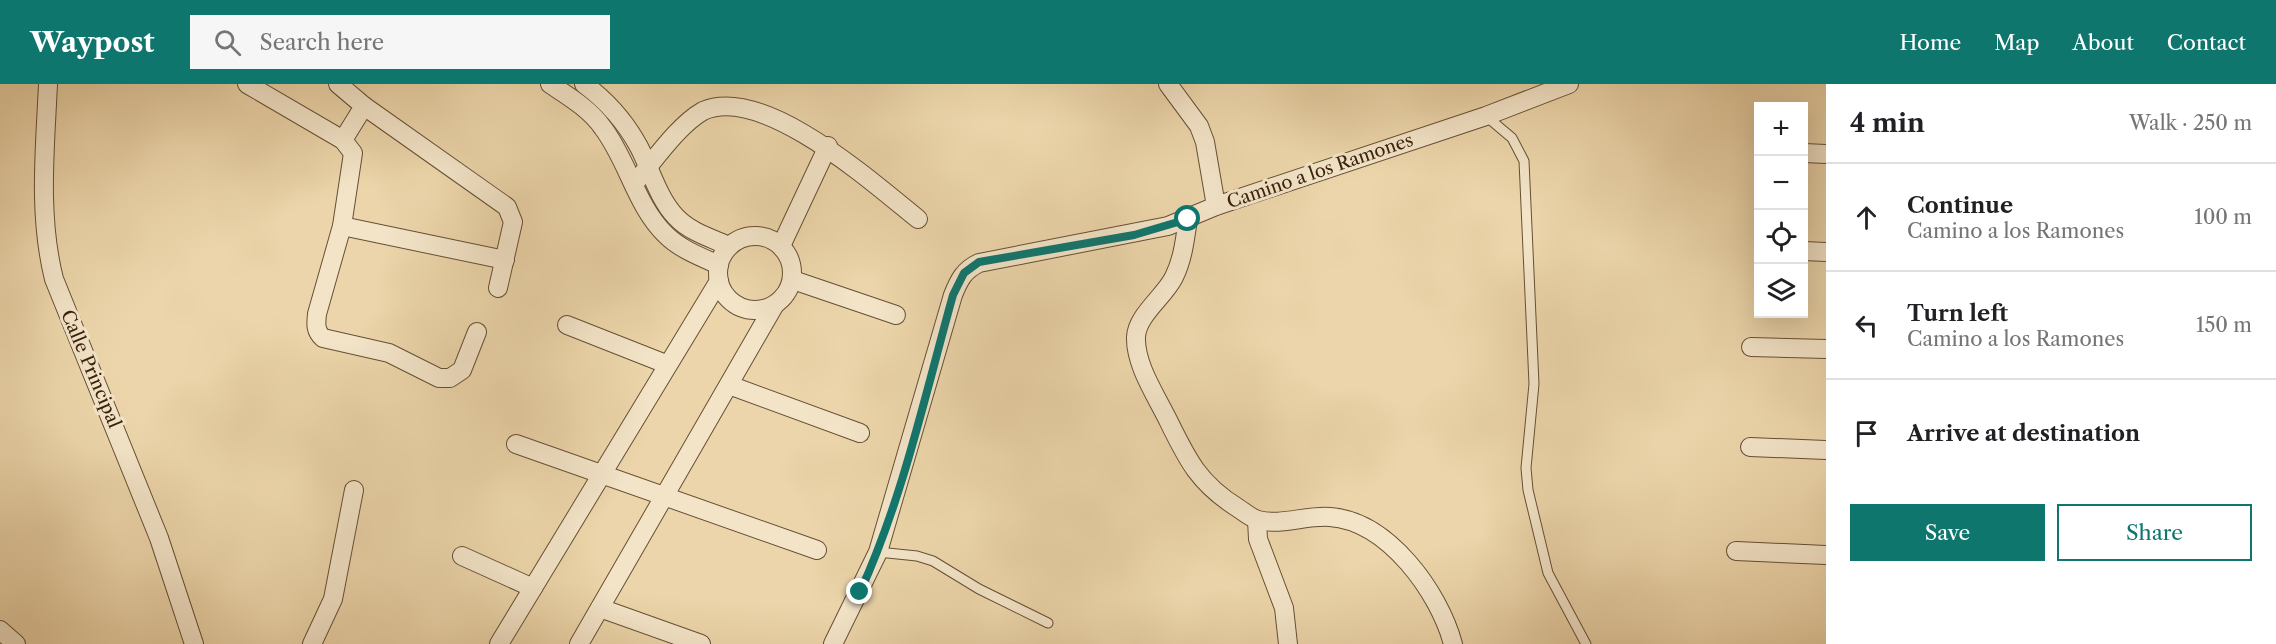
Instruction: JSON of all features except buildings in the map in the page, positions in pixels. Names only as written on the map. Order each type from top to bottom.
[{"type":"street","name":"Calle Principal","points":[[48,84],[43,206],[47,252],[54,279],[159,537],[194,644]]},
{"type":"street","points":[[247,84],[343,140],[351,148],[354,159],[342,226],[317,314],[316,326],[323,338],[389,353],[439,378],[450,378],[462,370],[477,332]]},
{"type":"street","points":[[338,84],[364,106],[507,207],[513,222],[498,288]]},
{"type":"street","points":[[550,84],[583,107],[602,125],[619,151],[645,207],[668,237],[718,273],[726,297],[740,307],[757,310],[774,306]]},
{"type":"street","points":[[584,84],[618,114],[662,197],[675,216],[690,229],[729,246]]},
{"type":"street","points":[[1168,84],[1199,126],[1205,142],[1216,206]]},
{"type":"street","name":"Camino a los Ramones","points":[[833,644],[878,552],[953,295],[964,273],[979,262],[1134,235],[1168,226],[1216,206],[1486,116],[1569,84]]},
{"type":"street","points":[[634,184],[692,118],[705,109],[726,104],[751,106],[774,113],[828,146],[918,219]]},
{"type":"street","points":[[343,140],[364,106]]},
{"type":"street","points":[[782,246],[828,146]]},
{"type":"street","points":[[1808,153],[1826,154]]},
{"type":"street","points":[[1188,219],[1179,264],[1168,287],[1140,324],[1137,347],[1155,393],[1199,478],[1210,489],[1257,520],[1330,517],[1352,521],[1386,539],[1397,549],[1436,606],[1453,644]]},
{"type":"street","points":[[342,226],[505,260]]},
{"type":"street","points":[[499,644],[602,475],[718,273],[729,246],[741,238],[755,235],[769,238],[782,246],[791,261],[793,280],[786,295],[774,306],[579,644]]},
{"type":"street","points":[[1808,251],[1826,252]]},
{"type":"street","points":[[793,280],[896,315]]},
{"type":"street","points":[[567,325],[666,364]]},
{"type":"street","points":[[1751,347],[1826,349]]},
{"type":"street","points":[[729,385],[860,433]]},
{"type":"street","points":[[516,444],[817,550]]},
{"type":"street","points":[[1750,447],[1826,450]]},
{"type":"street","points":[[312,644],[333,599],[354,490]]},
{"type":"street","points":[[1257,520],[1258,540],[1284,608],[1288,644]]},
{"type":"street","points":[[1736,551],[1826,555]]},
{"type":"street","points":[[462,556],[533,588]]},
{"type":"street","points":[[600,608],[701,644]]},
{"type":"street","points":[[0,630],[16,644]]},
{"type":"lane","points":[[1486,116],[1512,138],[1524,161],[1528,210],[1534,384],[1526,468],[1528,490],[1548,573],[1586,644]]},
{"type":"lane","points":[[878,552],[917,556],[933,561],[979,589],[1048,623]]},
{"type":"route","points":[[860,592],[878,552],[891,514],[953,295],[964,273],[979,262],[1134,235],[1188,219]]}]
